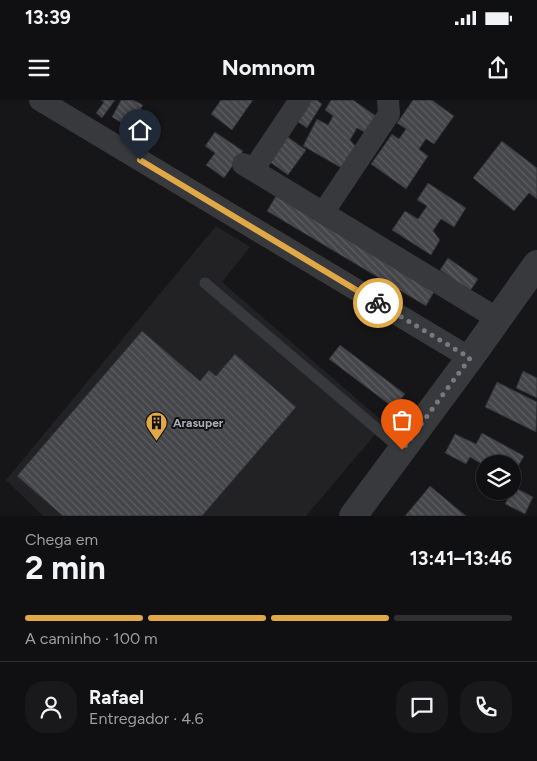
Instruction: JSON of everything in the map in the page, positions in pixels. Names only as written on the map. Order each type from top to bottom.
[{"type":"street","points":[[40,100],[470,358]]},
{"type":"street","points":[[300,100],[248,167],[498,319]]},
{"type":"street","points":[[323,214],[389,114],[388,100]]},
{"type":"street","points":[[353,516],[537,264]]},
{"type":"lane","points":[[205,282],[402,450]]},
{"type":"shaded area","points":[[216,226],[250,247],[222,282],[387,425],[379,430],[306,516],[43,516],[6,480]]},
{"type":"building","points":[[101,100],[115,100],[102,118],[96,113],[104,102]]},
{"type":"building","points":[[121,100],[133,100],[143,105],[130,128],[112,117]]},
{"type":"building","points":[[221,100],[253,100],[232,130],[211,114]]},
{"type":"building","points":[[307,100],[317,100],[322,104],[307,128],[294,119]]},
{"type":"building","points":[[331,100],[353,100],[376,116],[366,133],[357,128],[350,140],[357,148],[345,170],[303,146],[317,119],[328,125],[333,116],[325,110]]},
{"type":"building","points":[[413,100],[432,100],[454,116],[434,144],[426,139],[419,149],[428,156],[406,189],[371,164],[392,134],[399,139],[406,129],[397,123]]},
{"type":"building","points":[[215,132],[243,151],[224,178],[206,165],[215,153],[205,146]]},
{"type":"building","points":[[285,135],[306,150],[288,175],[267,160]]},
{"type":"building","points":[[502,141],[537,168],[537,199],[529,193],[514,211],[473,178]]},
{"type":"building","points":[[428,183],[466,208],[454,227],[441,219],[433,231],[440,240],[431,255],[392,230],[405,211],[418,219],[427,206],[417,200]]},
{"type":"building","points":[[276,196],[435,290],[426,306],[267,211]]},
{"type":"building","points":[[448,258],[478,279],[470,291],[440,270]]},
{"type":"building","name":"Arasuper","points":[[142,331],[200,381],[209,370],[216,376],[235,354],[296,407],[202,516],[63,516],[17,476]]},
{"type":"building","points":[[340,345],[405,394],[394,408],[329,359]]},
{"type":"building","points":[[523,371],[537,378],[537,398],[516,388]]},
{"type":"building","points":[[497,382],[537,402],[536,432],[485,407]]},
{"type":"building","points":[[482,433],[524,456],[521,461],[521,455],[476,455],[476,461],[470,457],[466,464],[445,453],[455,434],[476,444]]},
{"type":"building","points":[[430,486],[466,516],[405,516]]},
{"type":"building","points":[[521,491],[533,497],[525,514],[505,504],[507,500],[521,500]]},
{"type":"way so far","points":[[378,303],[470,358],[402,450]]},
{"type":"place","name":"Arasuper","points":[[157,442]]},
{"type":"route","points":[[140,160],[378,303]]}]
